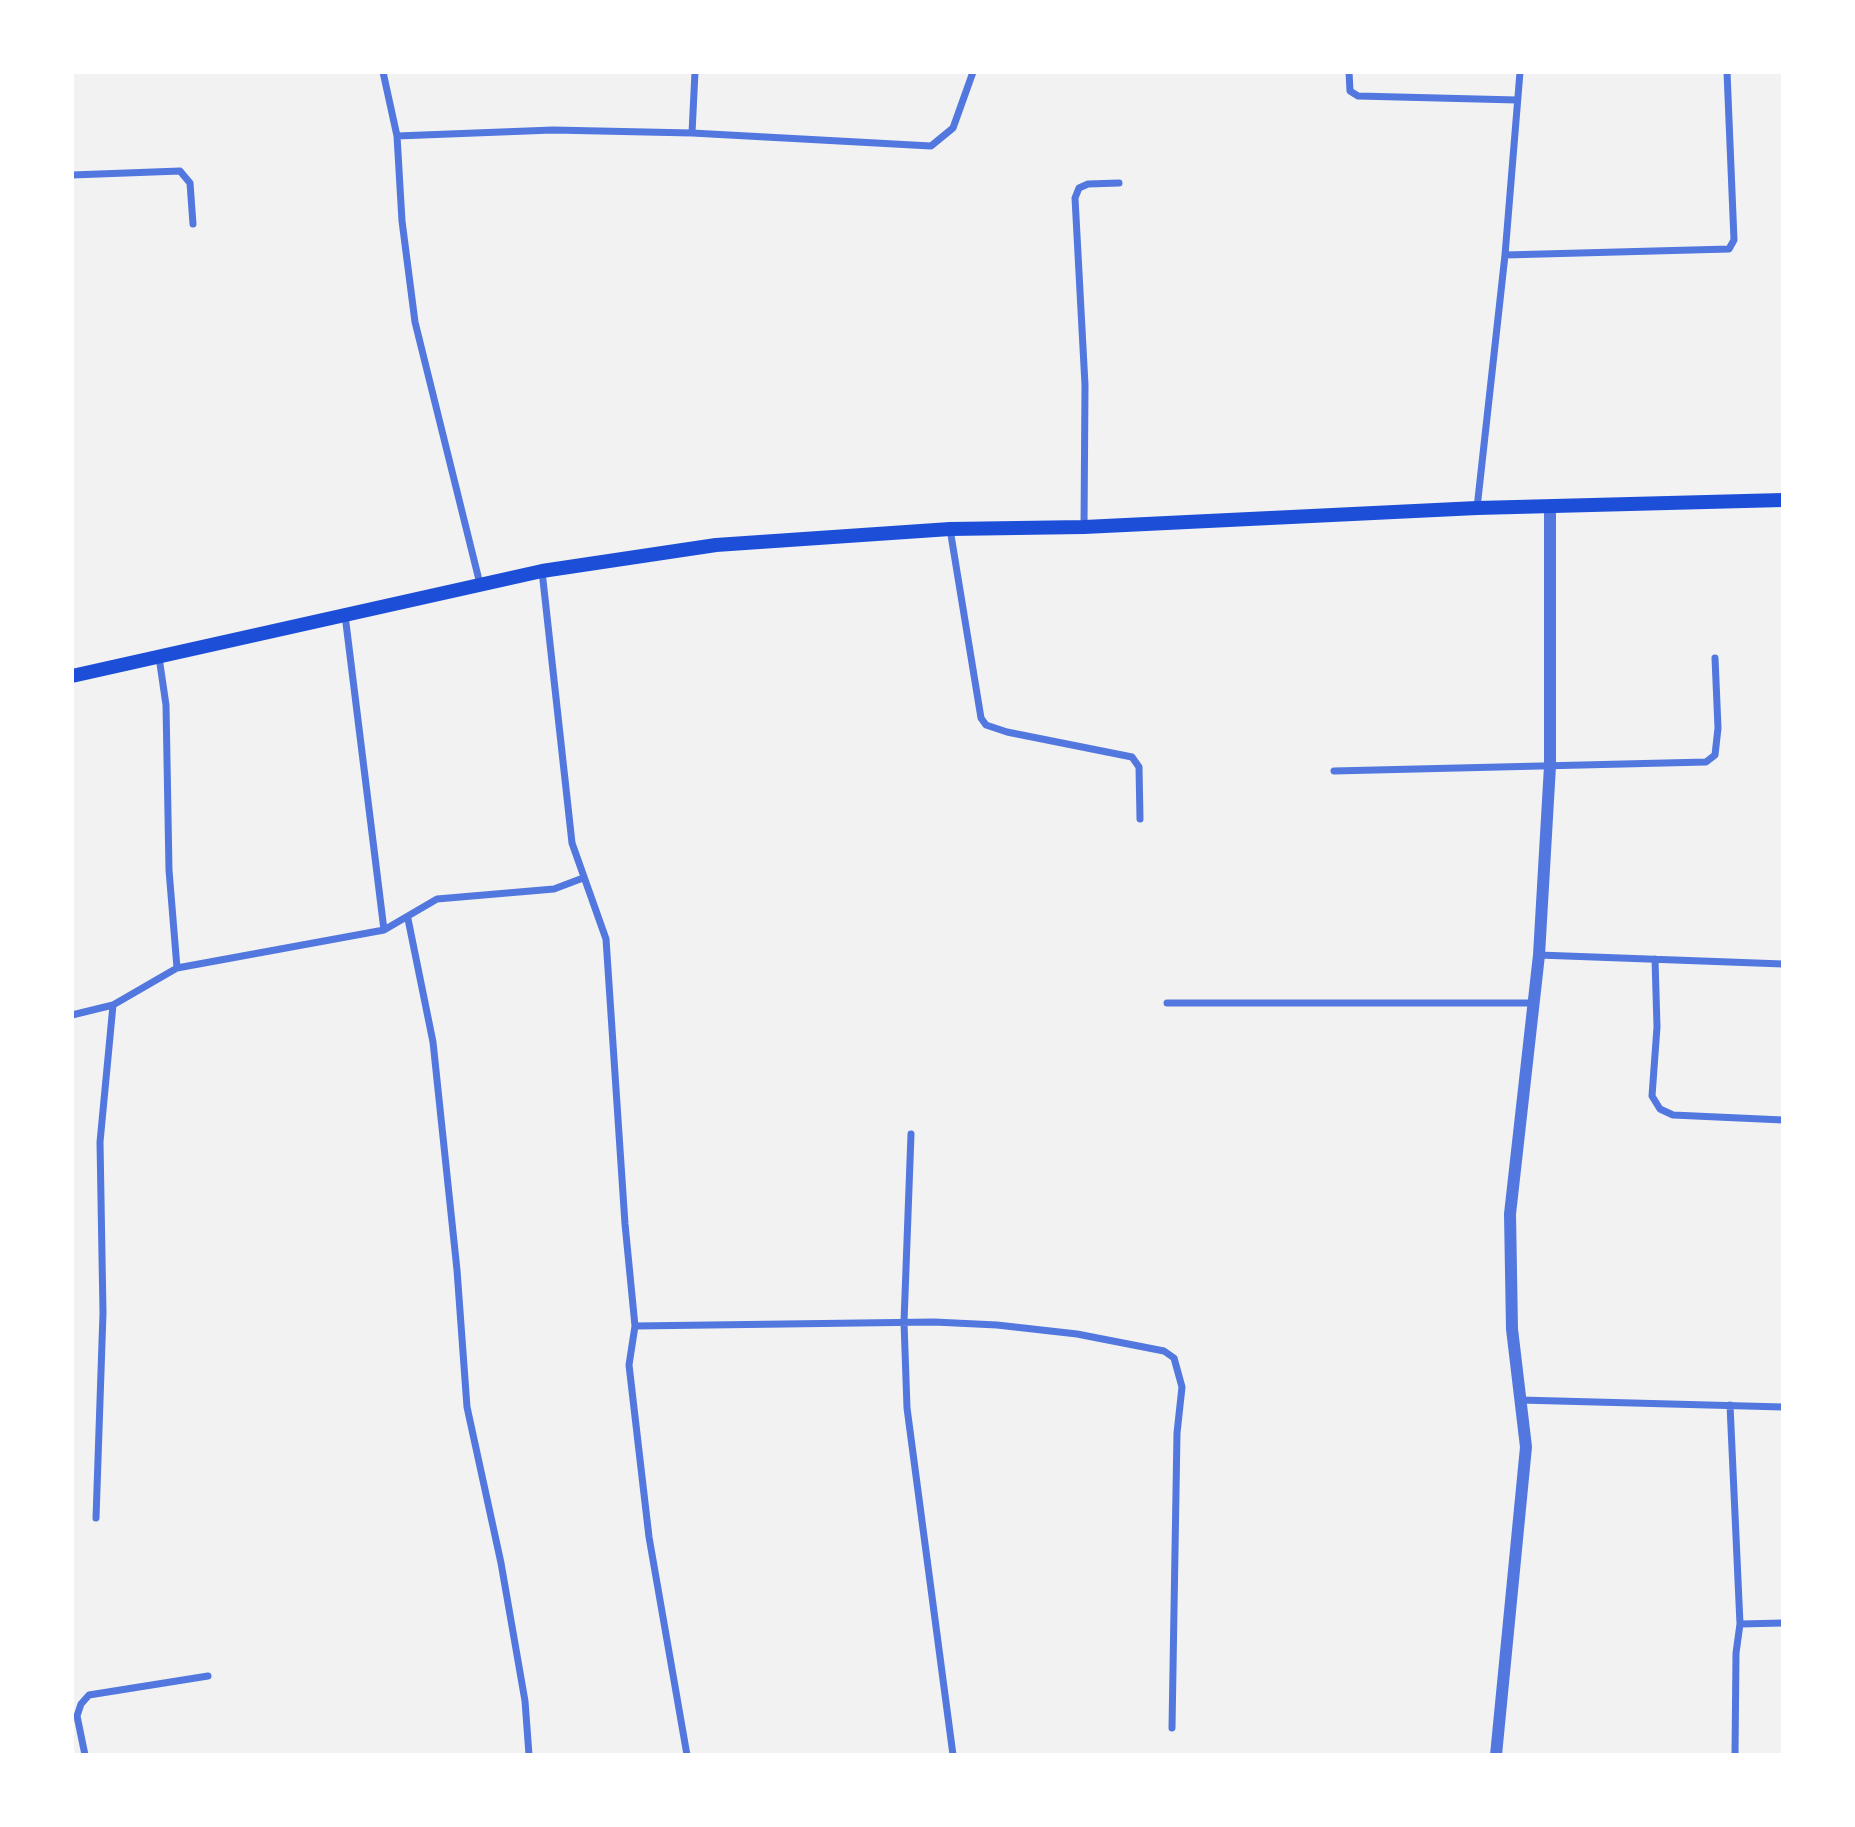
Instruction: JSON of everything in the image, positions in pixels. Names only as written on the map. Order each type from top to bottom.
[{"type":"main road","points":[[72,676],[542,570],[716,544],[950,529],[1084,527],[1477,508],[1783,500]]},
{"type":"street","points":[[383,72],[397,136],[402,221],[415,322],[480,584]]},
{"type":"street","points":[[692,133],[695,72]]},
{"type":"street","points":[[397,136],[554,130],[692,133],[931,146],[953,128],[973,72]]},
{"type":"street","points":[[1349,72],[1350,91],[1359,96],[1517,100]]},
{"type":"street","points":[[1477,508],[1505,255],[1520,72]]},
{"type":"street","points":[[1505,255],[1729,249],[1734,240],[1727,72]]},
{"type":"street","points":[[72,175],[180,171],[190,183],[193,224]]},
{"type":"street","points":[[1084,527],[1085,385],[1076,198],[1079,188],[1088,184],[1119,183]]},
{"type":"street","points":[[1496,1755],[1526,1447],[1512,1329],[1510,1214],[1539,955],[1550,766],[1550,508]]},
{"type":"street","points":[[950,529],[981,718],[986,725],[1007,732],[1132,757],[1139,767],[1140,818]]},
{"type":"street","points":[[542,570],[572,843],[606,939],[624,1211],[635,1326],[629,1365],[649,1537],[687,1755]]},
{"type":"street","points":[[345,614],[384,930]]},
{"type":"street","points":[[159,656],[166,705],[169,870],[177,968]]},
{"type":"street","points":[[1334,771],[1706,762],[1715,755],[1718,728],[1715,658]]},
{"type":"street","points":[[72,1016],[113,1005],[177,968],[384,930],[408,919],[437,899],[554,889],[583,878]]},
{"type":"street","points":[[408,919],[433,1042],[457,1270],[467,1407],[502,1563],[527,1713],[529,1755]]},
{"type":"street","points":[[1539,955],[1783,964]]},
{"type":"street","points":[[1655,959],[1657,1027],[1652,1096],[1660,1109],[1673,1115],[1783,1120]]},
{"type":"street","points":[[1167,1003],[1534,1003]]},
{"type":"street","points":[[96,1518],[103,1313],[100,1142],[113,1005]]},
{"type":"street","points":[[911,1134],[904,1322],[907,1408],[953,1755]]},
{"type":"street","points":[[635,1326],[904,1322],[1050,1330],[1164,1352],[1174,1358],[1182,1387],[1177,1433],[1172,1728]]},
{"type":"street","points":[[1520,1400],[1783,1406]]},
{"type":"street","points":[[1730,1405],[1740,1625],[1736,1654],[1735,1755]]},
{"type":"street","points":[[1740,1625],[1783,1623]]},
{"type":"street","points":[[86,1755],[76,1716],[89,1695],[208,1676]]}]
